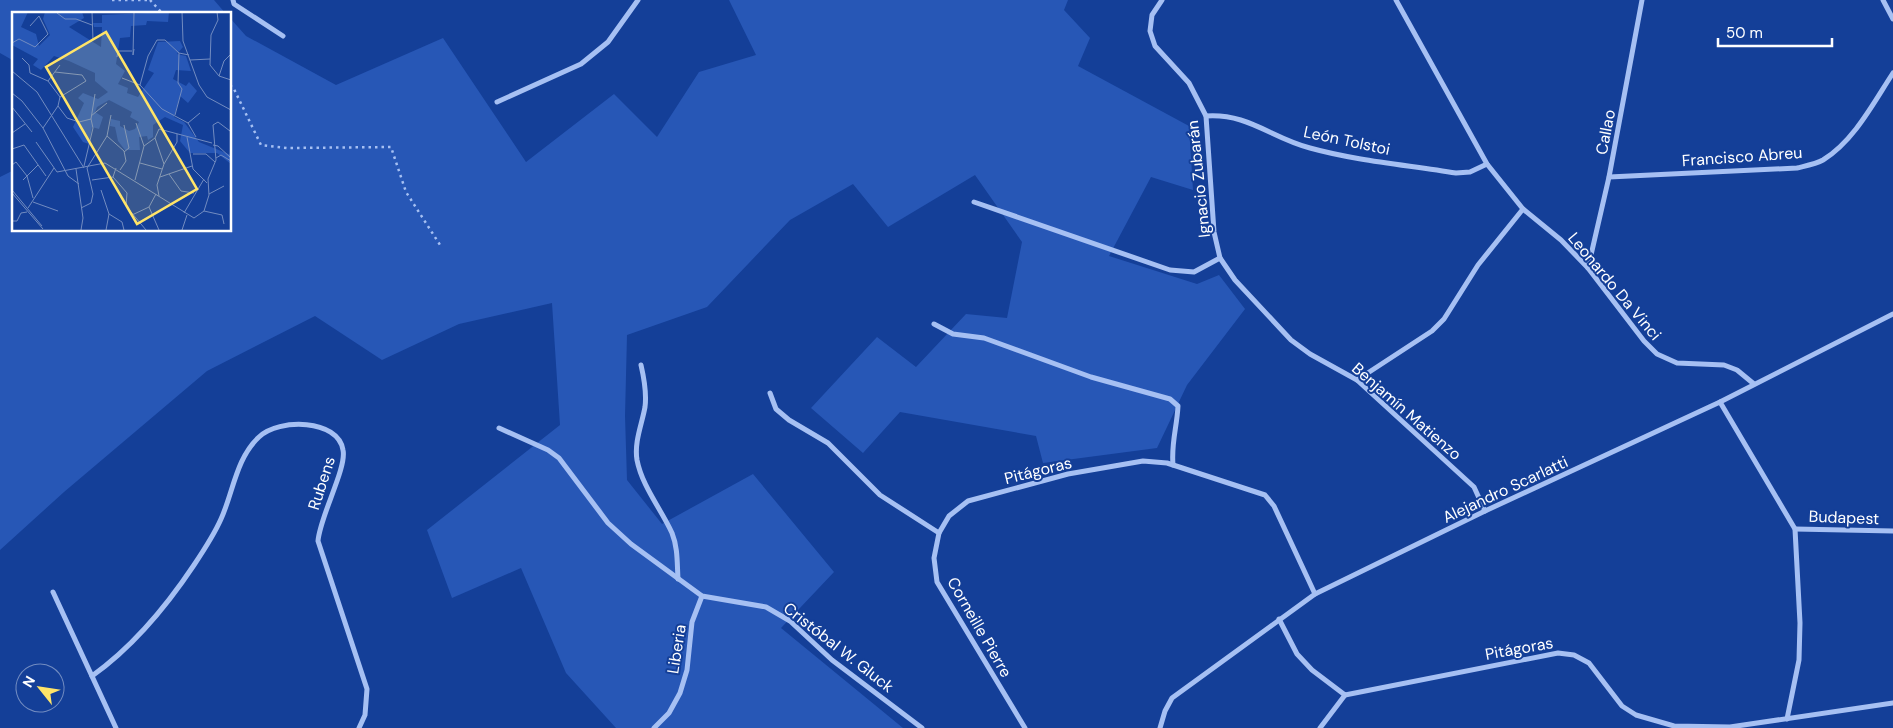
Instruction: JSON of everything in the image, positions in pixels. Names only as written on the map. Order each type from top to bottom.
[{"type":"street","points":[[233,0],[234,4],[283,36]]},
{"type":"street","points":[[497,102],[581,64],[608,42],[638,0]]},
{"type":"street","name":"Ignacio Zubarán","points":[[1162,0],[1152,15],[1150,31],[1155,46],[1189,83],[1206,116],[1214,232],[1220,258],[1235,280]]},
{"type":"street","name":"Leonardo Da Vinci","points":[[1396,0],[1487,164],[1523,209],[1561,240],[1588,268],[1644,341],[1657,354],[1677,363],[1724,365],[1737,370],[1754,384]]},
{"type":"street","name":"Callao","points":[[1588,268],[1609,177],[1642,0]]},
{"type":"street","points":[[1882,0],[1893,20]]},
{"type":"street","name":"Francisco Abreu","points":[[1609,177],[1797,168],[1822,160],[1845,141],[1862,120],[1893,72]]},
{"type":"street","name":"León Tolstoi","points":[[1206,116],[1224,115],[1241,120],[1308,148],[1456,174],[1470,172],[1487,164]]},
{"type":"street","points":[[974,202],[1180,273],[1194,272],[1220,258]]},
{"type":"street","points":[[1357,380],[1432,331],[1444,319],[1478,265],[1523,209]]},
{"type":"street","name":"Benjamín Matienzo","points":[[1235,280],[1290,340],[1310,354],[1357,380],[1474,487],[1485,511]]},
{"type":"street","name":"Alejandro Scarlatti","points":[[1160,728],[1164,711],[1172,698],[1315,594],[1485,511],[1720,402],[1893,314]]},
{"type":"street","points":[[934,324],[953,334],[984,338],[1091,377],[1170,399],[1178,406],[1171,446],[1174,465]]},
{"type":"street","points":[[641,364],[646,389],[637,460],[643,478],[672,534],[676,550],[678,579]]},
{"type":"street","points":[[770,393],[776,409],[788,420],[828,443],[880,495],[938,533]]},
{"type":"street","points":[[1720,402],[1795,528],[1800,641],[1799,660],[1787,719]]},
{"type":"street","name":"Rubens","points":[[92,676],[118,657],[170,600],[214,534],[245,456],[258,438],[271,428],[292,423],[310,424],[331,434],[339,441],[344,451],[342,464],[319,527],[318,541],[368,689],[365,715],[359,728]]},
{"type":"street","name":"Cristóbal W. Gluck","points":[[500,428],[548,450],[559,458],[608,523],[631,544],[678,579],[702,596],[766,607],[790,621],[832,660],[922,728]]},
{"type":"street","name":"Pitágoras","points":[[938,533],[950,516],[968,501],[1068,474],[1143,461],[1174,465],[1265,496],[1274,506],[1315,594]]},
{"type":"street","name":"Budapest","points":[[1795,528],[1893,531]]},
{"type":"street","name":"Corneille Pierre","points":[[938,533],[934,558],[937,582],[1025,728]]},
{"type":"street","points":[[53,592],[116,728]]},
{"type":"street","name":"Liberia","points":[[654,728],[669,713],[680,693],[687,670],[692,622],[702,596]]},
{"type":"street","points":[[1280,619],[1297,654],[1312,670],[1345,696],[1320,728]]},
{"type":"street","name":"Pitágoras","points":[[1345,696],[1558,652],[1574,655],[1589,663],[1622,706],[1636,714],[1674,726],[1730,727],[1893,703]]},
{"type":"path","points":[[112,0],[150,0],[161,12]]},
{"type":"path","points":[[231,86],[260,145],[287,148],[391,147],[406,192],[442,248]]},
{"type":"shaded area","points":[[0,0],[214,0],[224,12],[12,12],[12,60],[0,53]]},
{"type":"shaded area","points":[[729,0],[1068,0],[1064,10],[1090,38],[1078,66],[1189,126],[1193,190],[1151,177],[1109,256],[1197,284],[1219,275],[1245,309],[1187,385],[1157,448],[1043,463],[1036,436],[900,412],[863,453],[811,408],[877,337],[916,367],[966,314],[1007,318],[1022,242],[975,175],[888,227],[853,184],[790,220],[707,307],[627,335],[625,416],[627,480],[662,524],[753,474],[834,572],[781,628],[903,728],[616,728],[566,673],[521,568],[452,598],[427,530],[560,425],[552,303],[459,324],[382,360],[315,316],[207,371],[64,492],[0,550],[0,177],[12,171],[12,231],[231,231],[231,19],[246,36],[336,85],[443,38],[526,162],[614,94],[657,137],[699,72],[756,55]]}]
